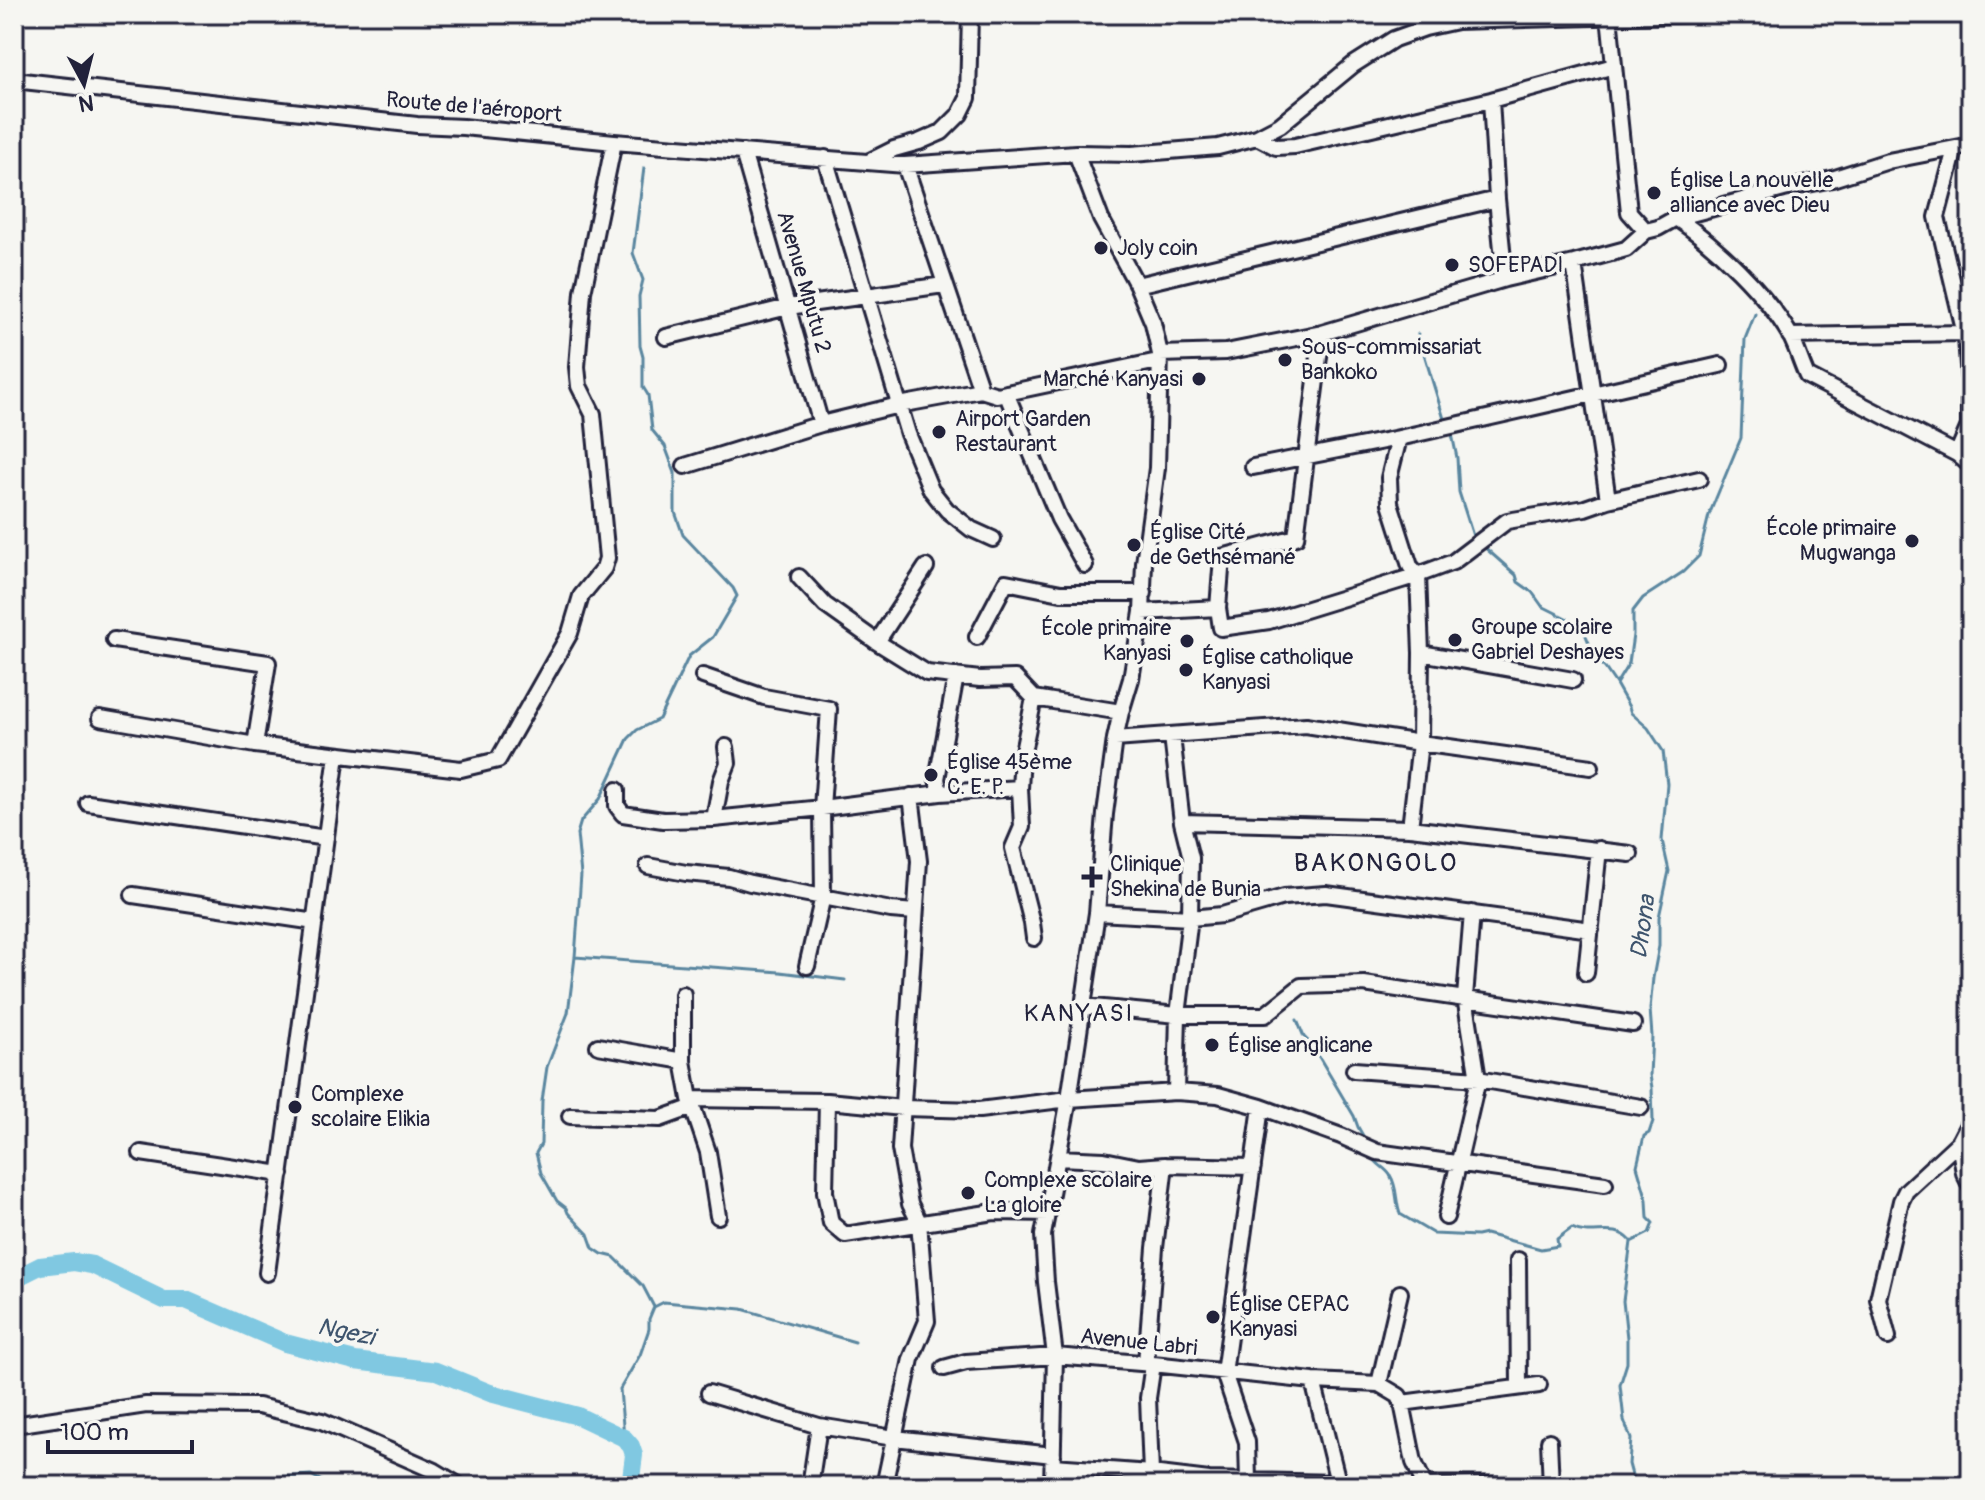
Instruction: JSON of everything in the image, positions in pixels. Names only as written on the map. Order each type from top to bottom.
[{"type":"street","points":[[870,162],[894,149],[942,132],[960,114],[968,98],[970,14]]},
{"type":"street","points":[[1257,137],[1280,125],[1353,65],[1394,39],[1425,28],[1457,21],[1703,14]]},
{"type":"street","points":[[1609,16],[1629,212],[1646,231]]},
{"type":"street","points":[[1257,137],[1276,147],[1295,146],[1491,100],[1614,66]]},
{"type":"street","name":"Route de l'aéroport","points":[[14,80],[362,120],[905,165],[1076,153],[1161,152],[1218,147],[1257,137]]},
{"type":"street","points":[[1491,100],[1505,279]]},
{"type":"street","points":[[100,718],[255,745],[461,769],[498,760],[570,633],[581,596],[604,568],[607,558],[593,414],[579,386],[577,367],[583,292],[614,142]]},
{"type":"street","points":[[685,466],[821,424],[899,405],[981,390],[997,395],[1159,358],[1226,352],[1322,333],[1505,279],[1626,249],[1646,231],[1676,218],[1832,179],[1888,161],[1971,145]]},
{"type":"street","points":[[1955,149],[1937,217],[1965,333],[1969,380],[1969,426],[1957,454]]},
{"type":"street","name":"Avenue Mputu 2","points":[[743,152],[821,424]]},
{"type":"street","points":[[1052,1486],[1055,1356],[1043,1235],[1069,1099],[1097,913],[1115,739],[1131,679],[1142,612],[1145,549],[1157,468],[1159,358],[1153,323],[1137,285],[1101,219],[1076,153]]},
{"type":"street","points":[[825,158],[908,434],[931,490],[947,510],[971,529],[993,539]]},
{"type":"street","points":[[905,165],[981,390]]},
{"type":"street","points":[[1137,285],[1497,199]]},
{"type":"street","points":[[1676,218],[1699,234],[1763,295],[1790,336],[1807,376],[1957,454],[1971,466]]},
{"type":"street","points":[[1574,263],[1608,500]]},
{"type":"street","points":[[666,337],[788,307],[944,285]]},
{"type":"street","points":[[1322,333],[1296,537],[1222,557],[1218,608],[1221,628],[1269,621],[1453,562],[1507,521],[1585,508],[1699,479]]},
{"type":"street","points":[[1790,336],[1965,333]]},
{"type":"street","points":[[1253,467],[1399,438],[1720,365]]},
{"type":"street","points":[[1006,393],[1059,519],[1085,565]]},
{"type":"street","points":[[1399,438],[1389,478],[1390,503],[1410,566],[1418,575],[1421,653],[1420,743],[1410,828]]},
{"type":"street","points":[[877,642],[926,567]]},
{"type":"street","points":[[799,577],[825,605],[927,673],[980,679],[1015,678],[1034,698],[1121,712]]},
{"type":"street","points":[[977,637],[1006,582],[1061,593],[1144,593]]},
{"type":"street","points":[[1142,612],[1218,608]]},
{"type":"street","points":[[114,640],[268,663],[255,745]]},
{"type":"street","points":[[1421,653],[1573,680]]},
{"type":"street","points":[[703,676],[764,697],[829,709],[822,808],[823,896],[807,966]]},
{"type":"street","points":[[940,793],[937,779],[956,676]]},
{"type":"street","points":[[1034,698],[1022,757],[1022,827],[1013,848],[1034,938]]},
{"type":"street","points":[[1115,739],[1306,725],[1591,767]]},
{"type":"street","points":[[1172,736],[1182,822],[1191,858],[1190,918],[1178,1015],[1176,1092]]},
{"type":"street","points":[[714,819],[721,781],[728,763],[726,747]]},
{"type":"street","points":[[267,1273],[337,755]]},
{"type":"street","points":[[617,790],[617,806],[623,814],[663,820],[714,819],[940,793],[1020,788]]},
{"type":"street","points":[[884,1486],[911,1359],[927,1321],[919,1222],[910,1204],[900,1149],[919,861],[911,796]]},
{"type":"street","points":[[88,803],[326,838]]},
{"type":"street","points":[[1182,822],[1410,828],[1630,854]]},
{"type":"street","points":[[1586,973],[1599,849]]},
{"type":"street","points":[[648,866],[729,877],[891,910],[915,912]]},
{"type":"street","points":[[1097,913],[1190,918],[1222,915],[1284,897],[1326,894],[1591,930]]},
{"type":"street","points":[[133,895],[315,922]]},
{"type":"street","points":[[1446,1217],[1478,1079],[1465,997],[1472,913]]},
{"type":"street","points":[[1082,1006],[1178,1015],[1265,1015],[1301,986],[1364,984],[1633,1024]]},
{"type":"street","points":[[683,994],[683,1061],[692,1103],[708,1152],[718,1216]]},
{"type":"street","points":[[598,1046],[683,1061]]},
{"type":"street","points":[[1354,1070],[1478,1079],[1641,1107]]},
{"type":"street","points":[[570,1116],[660,1119],[692,1103],[827,1101],[903,1108],[979,1110],[1069,1099],[1176,1092],[1218,1095],[1261,1107],[1377,1152],[1605,1184]]},
{"type":"street","points":[[827,1101],[825,1192],[831,1223],[845,1235],[994,1212],[1048,1213]]},
{"type":"street","points":[[1248,1481],[1247,1442],[1224,1373],[1261,1107]]},
{"type":"street","points":[[1888,1337],[1878,1299],[1901,1201],[1906,1191],[1959,1142],[1971,1119]]},
{"type":"street","points":[[1959,1142],[1964,1173],[1971,1187]]},
{"type":"street","points":[[141,1153],[281,1174]]},
{"type":"street","points":[[1058,1158],[1104,1160],[1139,1167],[1253,1167]]},
{"type":"street","points":[[1150,1480],[1148,1398],[1155,1248],[1165,1165]]},
{"type":"street","points":[[1518,1260],[1519,1387]]},
{"type":"street","points":[[1400,1293],[1379,1384],[1399,1396],[1414,1462],[1425,1486],[1551,1485],[1549,1441]]},
{"type":"street","name":"Avenue Labri","points":[[944,1368],[966,1362],[1055,1356],[1313,1381],[1379,1384]]},
{"type":"street","points":[[709,1393],[819,1426],[1053,1460],[1150,1480],[1339,1484],[1313,1381]]},
{"type":"street","points":[[1402,1403],[1539,1385]]},
{"type":"street","points":[[14,1425],[146,1405],[258,1406],[322,1421],[435,1471],[460,1486]]},
{"type":"street","points":[[810,1486],[819,1426]]},
{"type":"waterway","points":[[624,1438],[620,1389],[640,1355],[654,1307],[643,1286],[614,1257],[593,1248],[588,1234],[557,1201],[541,1173],[536,1153],[541,1144],[547,1067],[568,1013],[581,875],[577,834],[581,821],[600,799],[628,739],[637,730],[659,719],[689,656],[713,637],[737,596],[683,535],[675,512],[675,473],[665,446],[652,430],[648,395],[643,387],[640,346],[639,296],[643,280],[633,253],[644,168]]},
{"type":"waterway","points":[[1616,684],[1629,663],[1633,611],[1643,598],[1683,572],[1699,556],[1709,515],[1741,438],[1745,339],[1755,314]]},
{"type":"waterway","name":"Dhona","points":[[1418,334],[1446,421]]},
{"type":"waterway","name":"Dhona","points":[[1452,434],[1459,492],[1474,539]]},
{"type":"waterway","name":"Dhona","points":[[1483,546],[1516,575],[1518,582],[1532,592],[1542,606],[1582,626],[1596,660],[1616,684],[1631,713],[1648,728],[1663,751],[1667,784],[1662,840],[1669,871],[1659,917],[1659,946],[1650,1009],[1653,1121],[1649,1133],[1644,1136],[1637,1166],[1647,1200],[1648,1218],[1653,1223],[1649,1233],[1631,1242],[1623,1301],[1627,1363],[1620,1385],[1624,1420],[1631,1439],[1629,1464],[1635,1486]]},
{"type":"waterway","points":[[575,957],[780,972],[845,980]]},
{"type":"waterway","points":[[1297,1020],[1366,1141]]},
{"type":"waterway","points":[[1372,1156],[1393,1180],[1400,1214],[1434,1234],[1486,1234],[1541,1249],[1558,1246],[1557,1239],[1572,1228],[1587,1232],[1617,1232],[1631,1241]]},
{"type":"waterway","name":"Ngezi","points":[[14,1279],[40,1266],[74,1262],[92,1265],[164,1300],[186,1300],[285,1343],[355,1361],[436,1371],[490,1393],[578,1416],[624,1438],[631,1446],[634,1455],[630,1486]]},
{"type":"waterway","points":[[654,1307],[664,1302],[742,1309],[855,1342]]},
{"type":"waterway","points":[[178,1486],[190,1480],[216,1482],[311,1475],[331,1486]]},
{"type":"place","name":"Église La nouvelle alliance avec Dieu","points":[[1654,193]]},
{"type":"place","name":"Joly coin","points":[[1101,248]]},
{"type":"place","name":"SOFEPADI","points":[[1452,265]]},
{"type":"place","name":"Sous-commissariat Bankoko","points":[[1285,360]]},
{"type":"place","name":"Marché Kanyasi","points":[[1199,379]]},
{"type":"place","name":"Airport Garden Restaurant","points":[[939,432]]},
{"type":"place","name":"École primaire Mugwanga","points":[[1912,541]]},
{"type":"place","name":"Église Cité de Gethsémané","points":[[1134,545]]},
{"type":"place","name":"Groupe scolaire Gabriel Deshayes","points":[[1455,640]]},
{"type":"place","name":"École primaire Kanyasi","points":[[1187,641]]},
{"type":"place","name":"Église catholique Kanyasi","points":[[1186,670]]},
{"type":"place","name":"Église 45ème C. E. P.","points":[[931,775]]},
{"type":"place","name":"Clinique Shekina de Bunia","points":[[1092,877]]},
{"type":"place","name":"Église anglicane","points":[[1212,1045]]},
{"type":"place","name":"Complexe scolaire Elikia","points":[[295,1107]]},
{"type":"place","name":"Complexe scolaire La gloire","points":[[968,1193]]},
{"type":"place","name":"Église CEPAC Kanyasi","points":[[1213,1317]]},
{"type":"district","name":"BAKONGOLO","points":[[1376,863]]},
{"type":"district","name":"KANYASI","points":[[1079,1013]]}]
